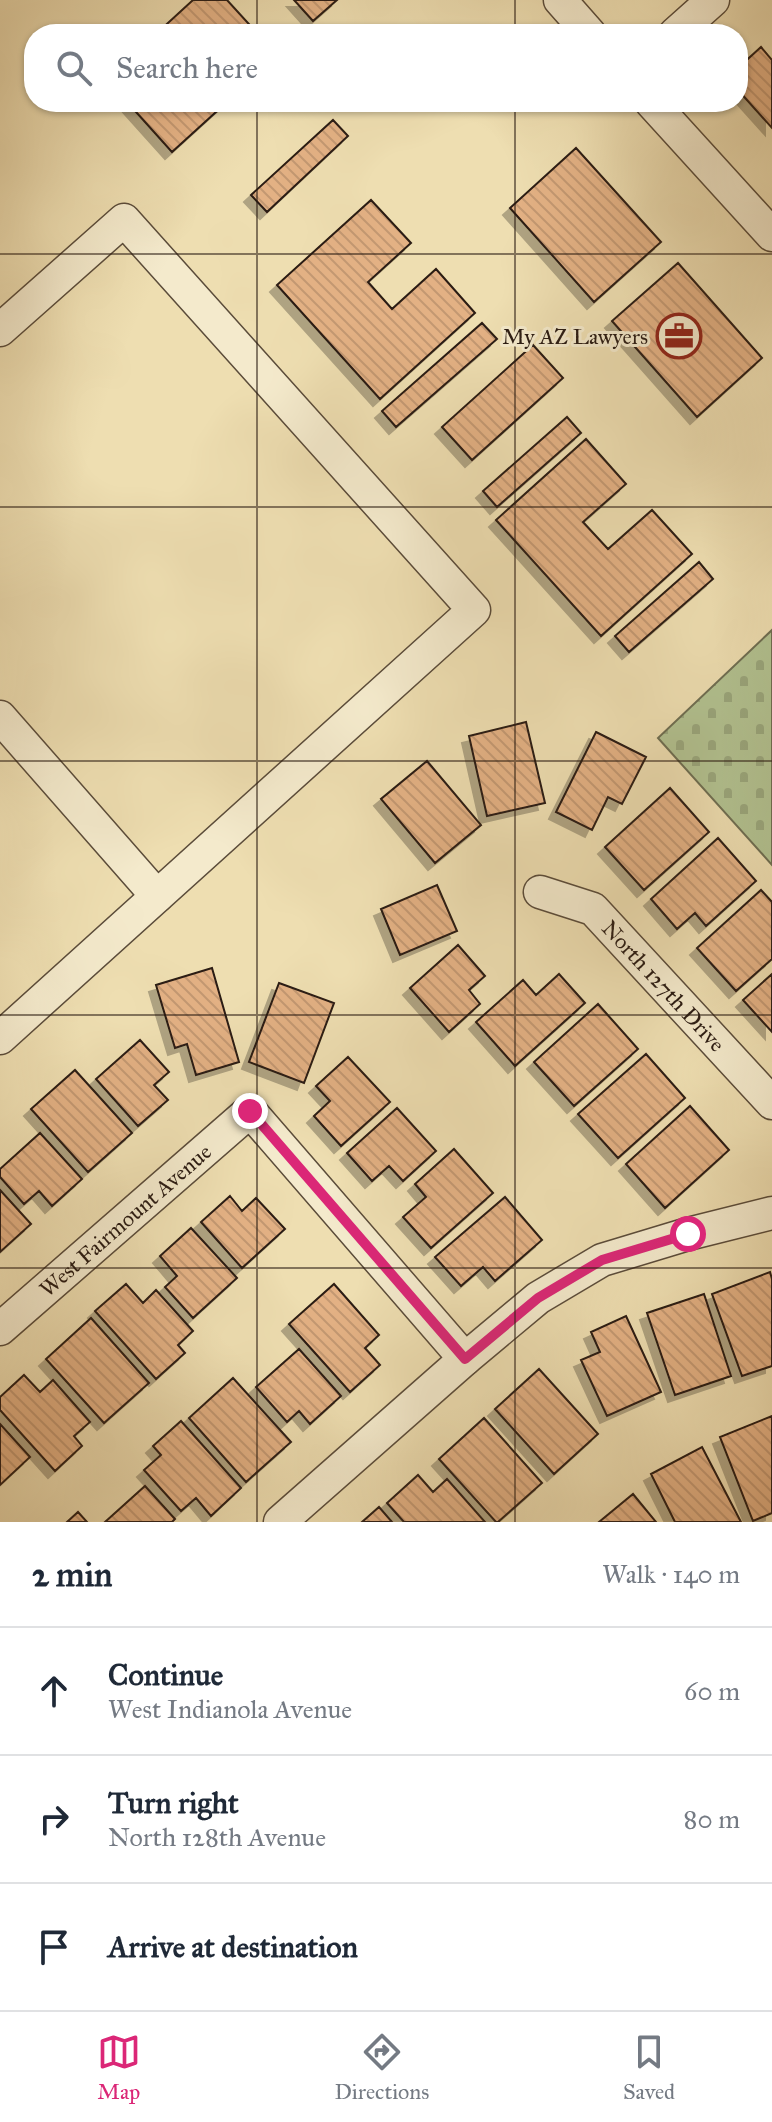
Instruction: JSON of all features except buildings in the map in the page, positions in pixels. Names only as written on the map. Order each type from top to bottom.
[{"type":"street","points":[[560,0],[581,24]]},
{"type":"street","points":[[686,24],[713,0]]},
{"type":"street","points":[[660,112],[772,235]]},
{"type":"street","points":[[0,330],[124,220],[474,610],[0,1038]]},
{"type":"street","points":[[0,717],[157,896]]},
{"type":"street","name":"North 127th Drive","points":[[540,892],[593,909],[772,1103]]},
{"type":"street","name":"West Fairmount Avenue","points":[[0,1329],[250,1111],[465,1359]]},
{"type":"street","points":[[280,1522],[538,1298],[602,1260],[772,1213]]},
{"type":"green space","points":[[772,630],[772,865],[658,738]]},
{"type":"place","name":"My AZ Lawyers","points":[[679,336]]},
{"type":"route","points":[[250,1111],[465,1359],[538,1298],[602,1260],[688,1234]]}]
